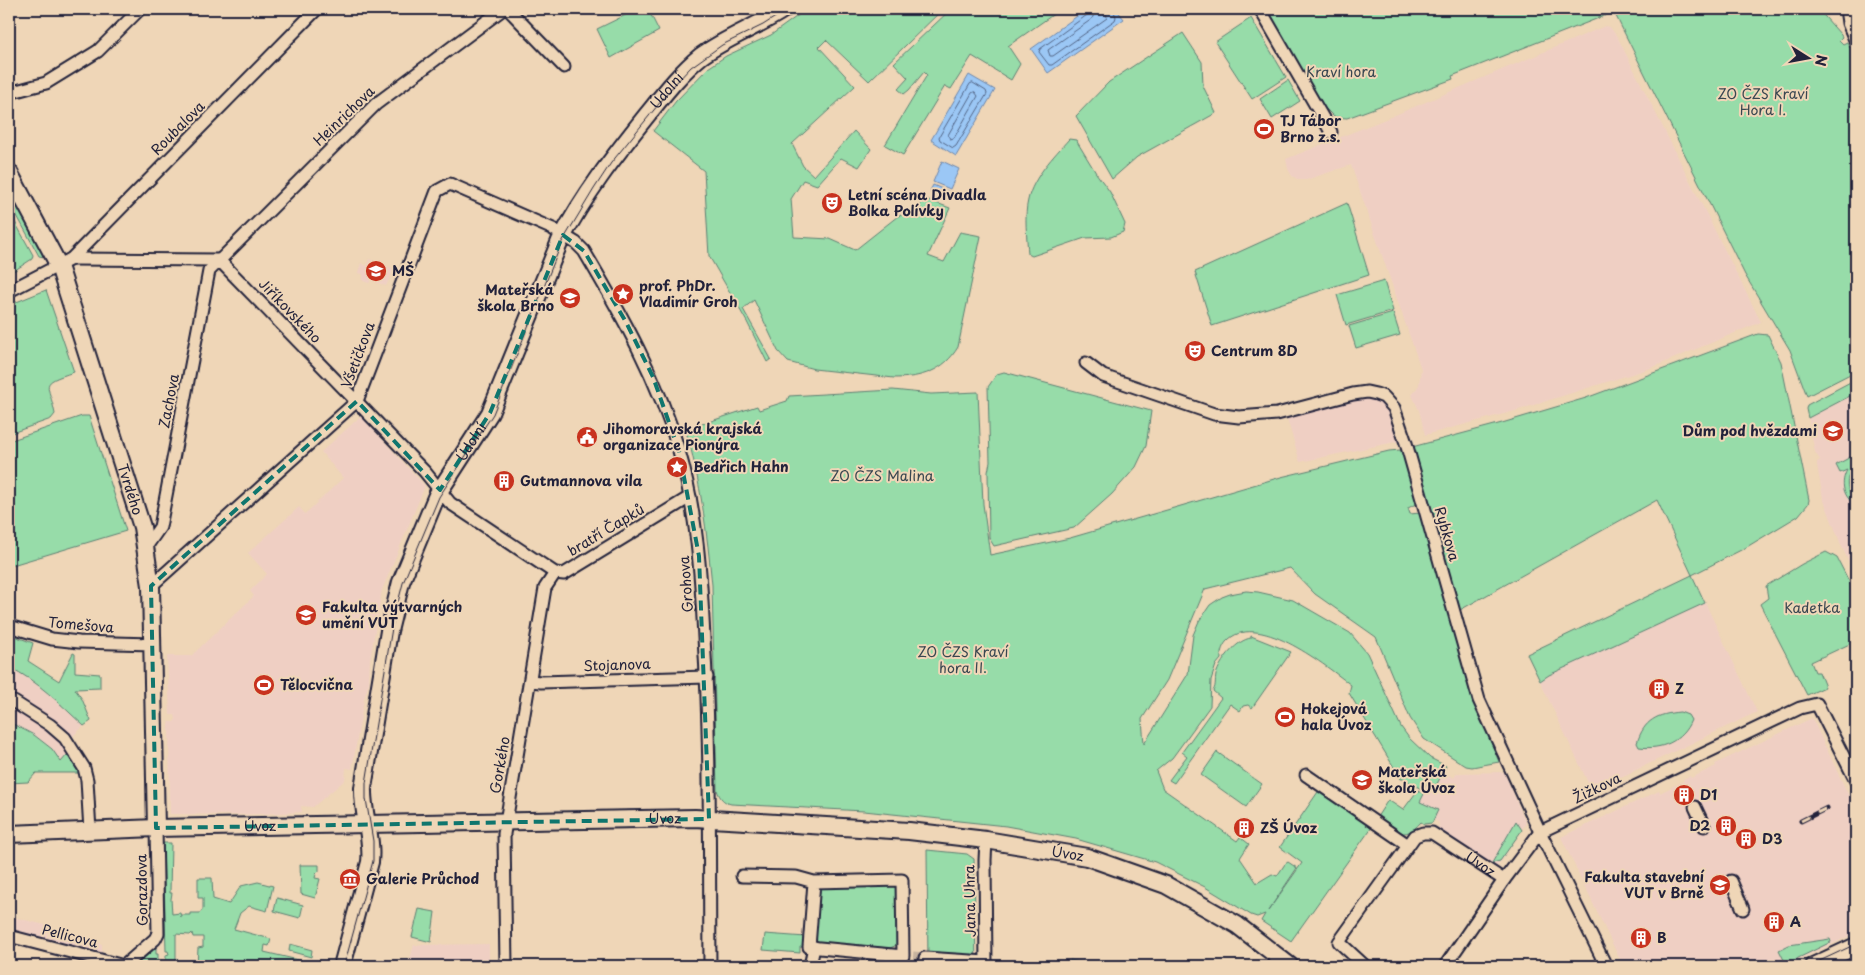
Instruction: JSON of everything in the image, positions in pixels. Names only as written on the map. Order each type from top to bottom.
[{"type":"street","points":[[9,93],[46,82],[98,51],[140,9]]},
{"type":"street","name":"Roubalova","points":[[65,262],[317,9]]},
{"type":"street","name":"Heinrichova","points":[[219,260],[376,104],[503,9]]},
{"type":"street","points":[[508,9],[564,67]]},
{"type":"street","name":"Údolní","points":[[342,966],[370,862],[371,846],[364,801],[364,781],[395,603],[405,572],[440,490],[490,413],[550,262],[563,235],[610,162],[678,77],[690,66],[715,47],[762,23],[784,9]]},
{"type":"street","points":[[1260,9],[1331,132]]},
{"type":"street","points":[[1846,9],[1848,23],[1856,42]]},
{"type":"street","name":"Tvrdého","points":[[9,172],[65,262],[146,547],[151,586],[156,828]]},
{"type":"street","name":"Všetičkova","points":[[151,586],[356,401],[437,191],[450,184],[563,235]]},
{"type":"street","name":"Grohova","points":[[563,235],[576,243],[584,251],[626,322],[653,377],[679,451],[690,497],[699,556],[706,677],[710,966]]},
{"type":"street","points":[[9,291],[65,262],[219,260]]},
{"type":"street","name":"Jiříkovského","points":[[219,260],[440,490]]},
{"type":"street","name":"Zachova","points":[[146,547],[160,527],[210,271],[219,260]]},
{"type":"street","name":"Rybkova","points":[[1086,363],[1103,376],[1214,414],[1238,417],[1277,414],[1367,392],[1384,397],[1389,402],[1394,408],[1406,443],[1480,700],[1540,832],[1606,966]]},
{"type":"street","points":[[440,490],[450,503],[555,573]]},
{"type":"street","name":"bratří Čapků","points":[[555,573],[564,574],[690,497]]},
{"type":"street","name":"Gorkého","points":[[506,966],[505,822],[545,588],[555,573]]},
{"type":"street","name":"Tomešova","points":[[9,626],[40,636],[63,640],[152,644]]},
{"type":"street","name":"Stojanova","points":[[530,680],[542,682],[706,677]]},
{"type":"street","points":[[9,701],[14,702],[50,725],[66,738],[84,768],[87,780],[90,831]]},
{"type":"street","name":"Žižkova","points":[[1445,966],[1504,880],[1540,832],[1800,708],[1817,704],[1856,781]]},
{"type":"street","points":[[1306,775],[1408,845]]},
{"type":"street","points":[[1695,806],[1704,826]]},
{"type":"street","name":"Úvoz","points":[[9,834],[156,828],[709,819],[909,831],[986,840],[1087,856],[1159,882],[1238,925],[1290,966]]},
{"type":"street","name":"Gorazdova","points":[[124,966],[155,939],[158,933],[156,828]]},
{"type":"street","name":"Úvoz","points":[[1365,966],[1339,942],[1415,836],[1423,833],[1432,833],[1504,880]]},
{"type":"street","name":"Jana Uhra","points":[[814,948],[986,964],[986,840]]},
{"type":"street","points":[[742,876],[796,877],[814,882],[902,880],[914,957]]},
{"type":"street","points":[[810,966],[814,948],[809,947],[814,882]]},
{"type":"street","points":[[1731,882],[1744,909]]},
{"type":"street","name":"Pellicova","points":[[9,936],[124,966]]},
{"type":"street","points":[[1813,966],[1856,946]]},
{"type":"highlighted area","points":[[563,235],[584,251],[626,322],[653,377],[679,451],[699,556],[709,819],[156,828],[151,586],[357,401],[440,490],[490,413]]},
{"type":"shaded area","points":[[1605,26],[1610,27],[1618,38],[1761,322],[1651,368],[1515,411],[1425,435],[1419,410],[1412,395],[1419,385],[1421,369],[1351,165],[1306,180],[1299,180],[1292,176],[1286,159]]},
{"type":"shaded area","name":"MŠ","points":[[369,259],[394,269],[386,286],[371,280],[369,283],[363,281],[363,274],[358,273],[361,263],[367,266]]},
{"type":"shaded area","points":[[1359,396],[1370,396],[1387,404],[1400,441],[1300,462],[1286,415]]},
{"type":"shaded area","points":[[1850,396],[1856,409],[1856,577],[1841,545],[1823,498],[1817,465],[1817,462],[1820,460],[1815,452],[1808,418]]},
{"type":"shaded area","name":"Fakulta výtvarných umění VUT","points":[[361,416],[425,486],[382,590],[370,660],[369,683],[364,699],[352,769],[346,768],[345,780],[313,807],[301,806],[302,812],[236,815],[170,814],[169,722],[174,722],[176,719],[175,715],[170,715],[167,656],[191,656],[254,596],[250,591],[267,574],[248,553],[299,507],[305,514],[343,478],[321,452]]},
{"type":"shaded area","points":[[1692,575],[1757,712],[1592,791],[1527,654]]},
{"type":"shaded area","points":[[9,667],[47,692],[84,726],[74,735],[67,755],[61,763],[52,749],[34,735],[9,722]]},
{"type":"shaded area","name":"Fakulta stavební VUT v Brně","points":[[1812,718],[1856,811],[1856,933],[1785,966],[1623,966],[1561,837],[1659,791],[1660,793],[1684,781],[1683,779],[1690,776],[1691,778],[1716,766],[1715,764]]},
{"type":"shaded area","points":[[1443,772],[1454,778],[1457,773],[1504,772],[1526,823],[1496,869],[1438,831],[1439,823],[1433,819],[1438,810],[1420,802],[1427,782],[1436,786]]},
{"type":"shaded area","points":[[9,916],[49,926],[46,940],[9,931]]},
{"type":"shaded area","points":[[50,932],[81,939],[79,948],[48,940]]},
{"type":"shaded area","points":[[83,938],[93,939],[93,942],[102,944],[102,952],[82,948]]},
{"type":"shaded area","points":[[489,944],[489,966],[408,966],[414,945]]},
{"type":"green space","points":[[638,9],[648,9],[659,31],[611,58],[597,29]]},
{"type":"green space","points":[[807,9],[943,9],[869,81],[826,40],[819,47],[855,86],[792,144],[803,166],[814,176],[854,131],[871,149],[859,167],[841,158],[817,185],[803,180],[791,199],[794,237],[830,239],[855,250],[898,216],[918,211],[923,198],[950,208],[928,256],[944,262],[960,232],[981,236],[958,347],[946,362],[931,372],[922,375],[894,378],[814,369],[788,362],[778,351],[754,300],[743,309],[771,359],[767,362],[747,322],[709,256],[704,171],[653,131],[676,101],[708,68],[726,56],[771,35]]},
{"type":"green space","points":[[951,9],[1061,9],[1008,46],[1020,64],[1011,80],[972,56],[951,89],[945,86],[903,155],[885,145],[927,75],[924,72],[904,94],[898,89],[908,78],[894,63]]},
{"type":"green space","name":"ZO ČZS Kraví Hora I.","points":[[1267,9],[1818,9],[1841,35],[1842,37],[1839,40],[1843,44],[1847,42],[1856,60],[1856,371],[1807,396],[1790,350],[1745,275],[1614,12],[1452,76],[1453,79],[1347,118],[1334,117],[1322,105]]},
{"type":"green space","points":[[1251,18],[1286,77],[1252,99],[1215,42]]},
{"type":"green space","points":[[1183,33],[1202,62],[1203,86],[1216,113],[1137,157],[1112,179],[1076,116],[1109,82]]},
{"type":"green space","points":[[1288,80],[1300,101],[1272,119],[1260,99]]},
{"type":"green space","points":[[1069,139],[1076,140],[1110,192],[1125,224],[1123,232],[1111,237],[1085,238],[1032,256],[1028,254],[1026,227],[1028,200],[1034,183]]},
{"type":"green space","points":[[9,185],[44,250],[44,257],[39,256],[9,201]]},
{"type":"green space","points":[[1347,203],[1369,275],[1212,326],[1195,272]]},
{"type":"green space","points":[[9,211],[33,255],[32,259],[9,274],[11,243]]},
{"type":"green space","points":[[1384,281],[1393,311],[1346,325],[1337,295]]},
{"type":"green space","points":[[46,290],[74,372],[55,379],[48,386],[55,414],[51,419],[9,434],[9,305]]},
{"type":"green space","points":[[1393,313],[1400,335],[1356,348],[1349,326]]},
{"type":"green space","points":[[1758,334],[1768,335],[1781,362],[1809,500],[1808,504],[1798,516],[1745,548],[1692,575],[1657,500],[1460,610],[1457,609],[1412,447],[1586,398]]},
{"type":"green space","points":[[1004,372],[1151,411],[1146,446],[1136,467],[1112,494],[1074,528],[994,546],[989,538],[988,472],[990,462],[988,387],[997,374]]},
{"type":"green space","points":[[1856,379],[1856,409],[1850,396],[1808,418],[1807,405]]},
{"type":"green space","points":[[893,390],[931,394],[978,392],[983,504],[990,555],[1070,538],[1281,477],[1389,451],[1403,451],[1418,503],[1408,508],[1410,514],[1420,513],[1475,703],[1499,762],[1472,767],[1466,766],[1424,739],[1410,718],[1376,637],[1315,594],[1290,568],[1205,589],[1167,680],[1142,719],[1144,744],[1188,674],[1193,635],[1199,621],[1210,605],[1222,597],[1246,591],[1293,600],[1350,633],[1367,653],[1401,727],[1409,738],[1430,758],[1446,766],[1436,786],[1428,782],[1423,790],[1401,779],[1349,693],[1351,685],[1310,655],[1275,637],[1258,632],[1242,632],[1227,641],[1222,648],[1221,659],[1216,665],[1211,680],[1210,706],[1172,758],[1156,771],[1163,789],[1237,841],[1240,837],[1249,844],[1240,858],[1257,883],[1272,874],[1277,876],[1288,862],[1297,868],[1268,911],[1302,863],[1280,847],[1320,789],[1372,827],[1291,941],[1261,921],[1265,914],[1257,917],[1251,915],[1205,887],[1155,862],[1076,839],[1006,826],[864,811],[731,804],[724,801],[717,790],[712,585],[706,527],[686,431],[757,406],[759,410],[787,401],[789,396]]},
{"type":"green space","points":[[82,416],[89,416],[126,531],[9,566],[9,441]]},
{"type":"green space","points":[[1856,454],[1856,464],[1850,473],[1847,483],[1849,492],[1856,501],[1856,505],[1848,498],[1844,489],[1843,485],[1847,470],[1840,473],[1836,465]]},
{"type":"green space","name":"Kadetka","points":[[1826,552],[1837,558],[1856,595],[1856,641],[1811,662],[1815,672],[1819,672],[1825,687],[1807,695],[1760,604],[1768,598],[1766,586]]},
{"type":"green space","points":[[1692,575],[1705,603],[1549,675],[1540,681],[1527,654]]},
{"type":"green space","points":[[9,634],[33,643],[28,661],[59,681],[73,653],[75,654],[75,672],[100,674],[100,688],[75,689],[82,699],[91,721],[84,726],[39,686],[9,667]]},
{"type":"green space","points":[[1251,636],[1291,652],[1252,708],[1248,705],[1243,706],[1240,711],[1230,704],[1174,783],[1169,780],[1187,756],[1182,752],[1221,698],[1213,691],[1219,667],[1235,646],[1251,638]]},
{"type":"green space","points":[[1680,712],[1688,715],[1691,720],[1682,734],[1663,746],[1639,747],[1637,743],[1640,735],[1652,720],[1665,714]]},
{"type":"green space","points":[[9,722],[34,735],[52,749],[61,762],[67,755],[79,773],[36,773],[28,782],[9,783]]},
{"type":"green space","points":[[1217,752],[1262,784],[1246,807],[1201,775]]},
{"type":"green space","points":[[1418,790],[1424,794],[1420,802],[1438,810],[1432,823],[1424,824],[1421,822],[1409,832],[1404,833],[1394,830],[1377,817],[1388,800],[1403,810]]},
{"type":"green space","points":[[1516,821],[1522,830],[1500,861],[1492,863]]},
{"type":"green space","points":[[163,843],[171,843],[170,893],[172,893],[172,914],[180,913],[181,917],[181,915],[190,915],[190,913],[200,913],[203,909],[203,898],[198,898],[198,878],[212,878],[213,899],[229,904],[241,886],[258,882],[273,886],[267,911],[249,906],[240,913],[234,929],[271,939],[269,946],[265,945],[264,952],[324,966],[242,966],[221,961],[219,966],[197,966],[198,948],[203,947],[203,937],[193,937],[192,933],[190,935],[176,934],[176,966],[166,966],[166,955],[169,954],[166,951]]},
{"type":"green space","points":[[927,850],[967,854],[974,859],[976,966],[928,966]]},
{"type":"green space","points":[[300,865],[319,865],[319,871],[315,878],[320,879],[315,898],[301,894]]},
{"type":"green space","points":[[822,886],[898,886],[899,941],[897,945],[890,948],[847,944],[843,947],[820,943],[815,939],[818,890]]},
{"type":"green space","points":[[277,898],[303,905],[300,918],[274,911]]},
{"type":"green space","points":[[419,909],[435,912],[431,942],[412,937]]},
{"type":"green space","points":[[765,934],[806,937],[805,947],[800,947],[800,953],[763,950]]},
{"type":"green space","points":[[1830,939],[1831,942],[1786,964],[1779,950],[1789,945]]},
{"type":"green space","points":[[290,944],[312,950],[311,957],[289,951]]},
{"type":"green space","points":[[156,948],[158,966],[135,966]]},
{"type":"green space","points":[[1070,960],[1102,966],[1069,966]]},
{"type":"water","points":[[1087,9],[1116,9],[1124,19],[1048,73],[1031,49]]},
{"type":"water","points":[[969,75],[995,90],[956,156],[931,140]]},
{"type":"water","points":[[942,161],[959,169],[950,189],[933,182]]},
{"type":"water","points":[[933,185],[949,192],[946,198],[930,191]]},
{"type":"tunnel","points":[[913,957],[925,958]]},
{"type":"tram line","points":[[344,966],[373,861],[373,841],[366,799],[366,783],[393,622],[403,583],[439,497],[493,414],[562,242],[611,163],[691,67],[722,45],[763,25],[788,9]]},
{"type":"tram line","points":[[1809,966],[1856,944]]},
{"type":"railway","points":[[1801,821],[1827,808]]},
{"type":"place","name":"TJ Tábor Brno z.s.","points":[[1264,129]]},
{"type":"place","name":"Letní scéna Divadla Bolka Polívky","points":[[832,203]]},
{"type":"place","name":"MŠ","points":[[376,271]]},
{"type":"place","name":"prof. PhDr. Vladimír Groh","points":[[623,294]]},
{"type":"place","name":"Mateřská škola Brno","points":[[570,298]]},
{"type":"place","name":"Centrum 8D","points":[[1195,351]]},
{"type":"place","name":"Dům pod hvězdami","points":[[1833,431]]},
{"type":"place","name":"Jihomoravská krajská organizace Pionýra","points":[[587,437]]},
{"type":"place","name":"Bedřich Hahn","points":[[677,467]]},
{"type":"place","name":"Gutmannova vila","points":[[504,481]]},
{"type":"place","name":"Fakulta výtvarných umění VUT","points":[[306,615]]},
{"type":"place","name":"Tělocvična","points":[[264,685]]},
{"type":"place","name":"Z","points":[[1659,689]]},
{"type":"place","name":"Hokejová hala Úvoz","points":[[1285,717]]},
{"type":"place","name":"Mateřská škola Úvoz","points":[[1362,780]]},
{"type":"place","name":"D1","points":[[1684,795]]},
{"type":"place","name":"D2","points":[[1726,826]]},
{"type":"place","name":"ZŠ Úvoz","points":[[1244,828]]},
{"type":"place","name":"D3","points":[[1746,839]]},
{"type":"place","name":"Galerie Průchod","points":[[350,879]]},
{"type":"place","name":"Fakulta stavební VUT v Brně","points":[[1720,885]]},
{"type":"place","name":"A","points":[[1774,922]]},
{"type":"place","name":"B","points":[[1641,938]]},
{"type":"park label","name":"Kraví hora","points":[[1341,72]]},
{"type":"park label","name":"ZO ČZS Malina","points":[[882,476]]},
{"type":"park label","name":"ZO ČZS Kraví hora II.","points":[[963,660]]}]
